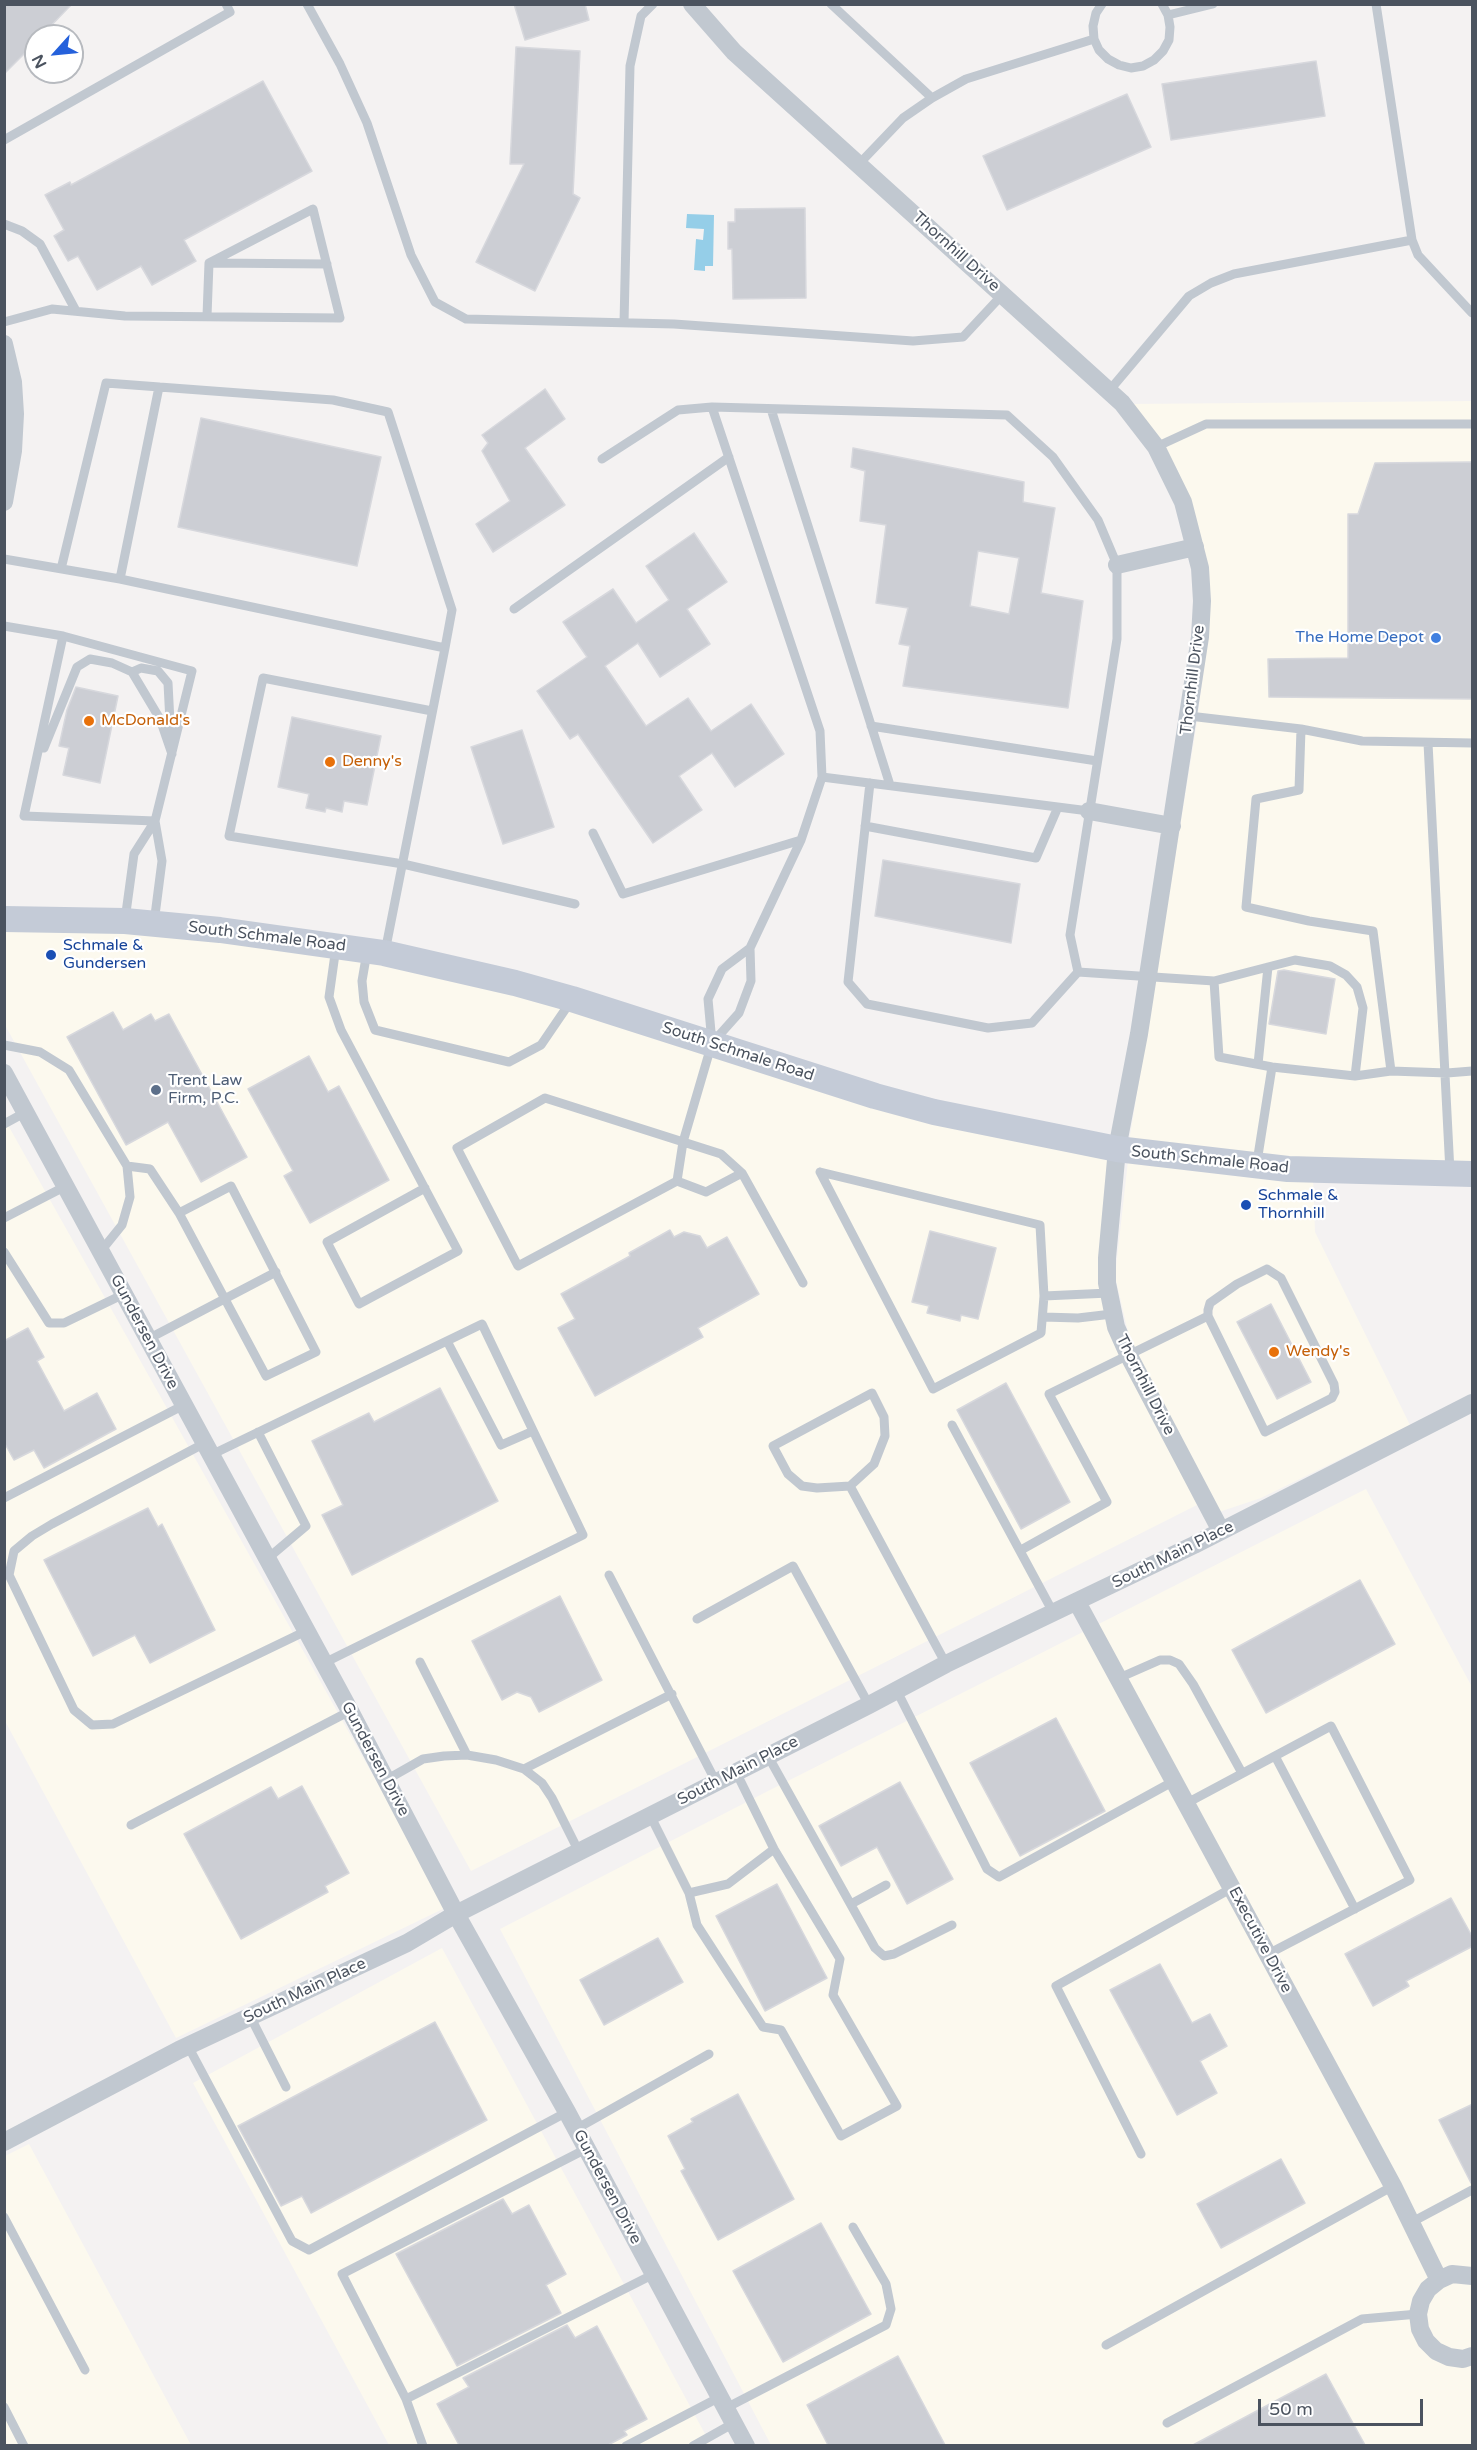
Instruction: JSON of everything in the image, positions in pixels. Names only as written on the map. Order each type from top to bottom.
[{"type":"main road","name":"South Schmale Road","points":[[4,919],[154,923],[376,951],[516,983],[572,999],[875,1096],[934,1112],[1118,1149],[1256,1166],[1462,1174]]},
{"type":"street","name":"Thornhill Drive","points":[[692,4],[734,52],[1109,391],[1140,424],[1156,447],[1183,502],[1200,568],[1202,601],[1200,637],[1149,975],[1118,1149],[1107,1258],[1112,1314],[1129,1356],[1221,1531]]},
{"type":"street","points":[[4,344],[13,382],[15,414],[13,450],[4,502]]},
{"type":"street","points":[[1117,565],[1195,547]]},
{"type":"street","points":[[1089,811],[1172,826]]},
{"type":"street","name":"Gundersen Drive","points":[[4,1073],[350,1711],[456,1914],[567,2112],[747,2445]]},
{"type":"street","name":"South Main Place","points":[[4,2142],[188,2046],[407,1943],[456,1914],[946,1664],[1054,1614],[1473,1403]]},
{"type":"street","name":"Executive Drive","points":[[1077,1602],[1393,2186],[1439,2280]]},
{"type":"street","points":[[1473,2276],[1452,2274],[1439,2280],[1428,2289],[1421,2301],[1418,2314],[1420,2329],[1426,2341],[1436,2351],[1449,2357],[1463,2359],[1473,2356]]},
{"type":"lane","points":[[4,140],[230,12],[226,4]]},
{"type":"lane","points":[[307,4],[340,64],[367,123],[411,255],[435,302],[466,319],[757,329],[913,341],[963,337],[1003,294]]},
{"type":"lane","points":[[624,323],[630,66],[641,16],[653,4]]},
{"type":"lane","points":[[831,4],[932,98]]},
{"type":"lane","points":[[1102,4],[1096,13],[1093,26],[1094,39],[1099,51],[1119,65],[1131,68],[1143,66],[1154,60],[1169,40],[1168,15],[1162,4]]},
{"type":"lane","points":[[1168,15],[1214,4]]},
{"type":"lane","points":[[1376,4],[1412,240],[1418,255],[1473,313]]},
{"type":"lane","points":[[859,164],[903,118],[966,79],[1094,39]]},
{"type":"lane","points":[[4,322],[52,309],[124,316],[340,318],[313,209],[209,263]]},
{"type":"lane","points":[[4,224],[22,231],[40,244],[76,311]]},
{"type":"lane","points":[[1109,391],[1189,296],[1211,283],[1234,274],[1412,240]]},
{"type":"lane","points":[[207,316],[209,263]]},
{"type":"lane","points":[[209,263],[327,264]]},
{"type":"lane","points":[[61,569],[106,383],[333,400],[388,412],[452,610],[403,864],[376,951],[362,981],[364,1002],[375,1030],[509,1062],[541,1045],[572,999]]},
{"type":"lane","points":[[120,579],[159,387]]},
{"type":"lane","points":[[712,407],[820,731],[822,777],[801,840],[750,948],[751,981],[739,1013],[712,1043]]},
{"type":"lane","points":[[602,459],[678,410],[712,407],[1007,415],[1053,457],[1098,520],[1117,565],[1117,639],[1070,935],[1078,972]]},
{"type":"lane","points":[[771,409],[890,785]]},
{"type":"lane","points":[[1156,447],[1206,424],[1473,424]]},
{"type":"lane","points":[[514,609],[729,457]]},
{"type":"lane","points":[[4,559],[120,579],[445,648]]},
{"type":"lane","points":[[4,626],[63,636],[192,671],[155,821],[134,854],[125,921]]},
{"type":"lane","points":[[63,636],[24,816],[155,821]]},
{"type":"lane","points":[[34,772],[77,667],[90,659],[112,663],[132,672],[159,719],[171,754]]},
{"type":"lane","points":[[132,672],[141,668],[158,671],[168,683],[171,754]]},
{"type":"lane","points":[[432,711],[263,678],[229,836],[403,864],[575,904]]},
{"type":"lane","points":[[1189,716],[1300,729],[1362,741],[1473,743]]},
{"type":"lane","points":[[871,726],[1097,761]]},
{"type":"lane","points":[[1300,729],[1299,790],[1256,799],[1246,907],[1309,921],[1373,931],[1391,1071]]},
{"type":"lane","points":[[1428,743],[1447,1073],[1462,1174]]},
{"type":"lane","points":[[822,777],[1089,811]]},
{"type":"lane","points":[[870,783],[848,982],[867,1004],[988,1028],[1032,1023],[1078,972]]},
{"type":"lane","points":[[865,826],[1036,858],[1058,807]]},
{"type":"lane","points":[[154,923],[162,861],[155,821]]},
{"type":"lane","points":[[593,833],[623,894],[801,840]]},
{"type":"lane","points":[[336,945],[329,997],[341,1030],[425,1188],[458,1251],[359,1304],[327,1242],[425,1188]]},
{"type":"lane","points":[[677,1181],[683,1142],[712,1043],[708,999],[722,969],[750,948]]},
{"type":"lane","points":[[1078,972],[1214,981],[1295,960],[1330,966],[1346,975],[1357,987],[1363,1008],[1355,1076]]},
{"type":"lane","points":[[1258,1064],[1268,967]]},
{"type":"lane","points":[[1214,981],[1219,1057],[1272,1067],[1355,1076],[1391,1071],[1447,1073],[1473,1071]]},
{"type":"lane","points":[[4,1045],[40,1052],[69,1070],[127,1166],[130,1197],[122,1225],[101,1251]]},
{"type":"lane","points":[[1256,1166],[1272,1067]]},
{"type":"lane","points":[[742,1173],[706,1192],[677,1181],[518,1266],[457,1148],[545,1098],[721,1154],[742,1173],[802,1283]]},
{"type":"lane","points":[[4,1124],[26,1112]]},
{"type":"lane","points":[[127,1166],[150,1170],[179,1213],[266,1376],[316,1352],[231,1186],[179,1213]]},
{"type":"lane","points":[[820,1172],[1040,1225],[1044,1296],[1041,1333],[933,1389],[820,1172]]},
{"type":"lane","points":[[4,1218],[66,1186]]},
{"type":"lane","points":[[4,1252],[49,1323],[64,1323],[124,1294]]},
{"type":"lane","points":[[1267,1269],[1274,1272],[1281,1278],[1334,1384],[1335,1392],[1332,1398],[1265,1432],[1208,1316],[1210,1303],[1237,1284],[1267,1269]]},
{"type":"lane","points":[[148,1339],[276,1272]]},
{"type":"lane","points":[[1044,1296],[1109,1293]]},
{"type":"lane","points":[[1043,1317],[1078,1318],[1112,1314]]},
{"type":"lane","points":[[1021,1550],[1107,1502],[1049,1394],[1208,1316]]},
{"type":"lane","points":[[306,1631],[113,1724],[92,1725],[75,1710],[9,1575],[14,1551],[32,1536],[208,1449],[258,1432],[482,1324],[583,1535],[324,1663]]},
{"type":"lane","points":[[447,1341],[501,1445],[533,1431]]},
{"type":"lane","points":[[872,1393],[884,1417],[885,1436],[874,1464],[850,1486],[817,1488],[802,1486],[788,1474],[773,1446],[872,1393]]},
{"type":"lane","points":[[4,1498],[184,1405]]},
{"type":"lane","points":[[952,1425],[1054,1614]]},
{"type":"lane","points":[[258,1432],[306,1526],[267,1559]]},
{"type":"lane","points":[[850,1486],[946,1664]]},
{"type":"lane","points":[[697,1619],[793,1566],[869,1705]]},
{"type":"lane","points":[[609,1575],[716,1782]]},
{"type":"lane","points":[[1119,1678],[1160,1660],[1170,1660],[1179,1664],[1193,1684],[1242,1773]]},
{"type":"lane","points":[[420,1662],[467,1755]]},
{"type":"lane","points":[[897,1691],[987,1869],[999,1877],[1174,1781]]},
{"type":"lane","points":[[524,1769],[672,1694]]},
{"type":"lane","points":[[131,1825],[350,1711]]},
{"type":"lane","points":[[1187,1803],[1331,1726],[1410,1880],[1268,1954]]},
{"type":"lane","points":[[386,1780],[423,1759],[467,1755],[496,1760],[524,1769],[542,1783],[579,1851]]},
{"type":"lane","points":[[768,1756],[875,1948],[884,1956],[894,1954],[951,1925]]},
{"type":"lane","points":[[1275,1756],[1355,1909]]},
{"type":"lane","points":[[650,1815],[689,1893],[698,1925],[763,2027],[781,2030],[841,2136],[897,2106],[834,1995],[840,1959],[774,1850],[736,1772]]},
{"type":"lane","points":[[689,1893],[728,1884],[774,1850]]},
{"type":"lane","points":[[850,1904],[886,1885]]},
{"type":"lane","points":[[1141,2154],[1056,1986],[1232,1888]]},
{"type":"lane","points":[[250,2016],[286,2087]]},
{"type":"lane","points":[[188,2046],[292,2241],[309,2250],[567,2112]]},
{"type":"lane","points":[[576,2129],[709,2054]]},
{"type":"lane","points":[[423,2445],[406,2400],[342,2274],[586,2149]]},
{"type":"lane","points":[[1106,2345],[1393,2186]]},
{"type":"lane","points":[[1412,2222],[1473,2190]]},
{"type":"lane","points":[[4,2217],[85,2370]]},
{"type":"lane","points":[[626,2445],[727,2409],[886,2325],[891,2309],[886,2284],[853,2228]]},
{"type":"lane","points":[[406,2400],[654,2274]]},
{"type":"lane","points":[[1167,2423],[1362,2319],[1418,2314]]},
{"type":"lane","points":[[4,2407],[24,2445]]},
{"type":"lane","points":[[693,2445],[727,2409]]},
{"type":"shaded area","points":[[1472,401],[1472,1163],[1128,1148],[1197,722],[1208,633],[1202,550],[1178,471],[1159,439],[1130,404]]},
{"type":"shaded area","points":[[87,925],[380,953],[1114,1158],[1107,1216],[1119,1348],[1197,1505],[471,1871],[5,1025],[4,927]]},
{"type":"shaded area","points":[[4,1118],[447,1907],[176,2038],[5,1721]]},
{"type":"shaded area","points":[[1128,1161],[1313,1175],[1315,1232],[1410,1425],[1261,1498],[1219,1512],[1131,1345],[1115,1276]]},
{"type":"shaded area","points":[[1366,1489],[1472,1687],[1472,2445],[771,2445],[500,1929]]},
{"type":"shaded area","points":[[442,1948],[711,2445],[389,2445],[193,2083]]},
{"type":"shaded area","points":[[29,2144],[191,2445],[5,2446],[5,2156]]},
{"type":"water","points":[[687,214],[714,215],[713,266],[705,266],[705,271],[694,270],[696,239],[703,240],[704,229],[686,228]]},
{"type":"building","points":[[4,4],[72,4],[53,24],[24,24],[24,54],[4,74]]},
{"type":"building","points":[[514,4],[585,4],[589,20],[525,40]]},
{"type":"building","points":[[516,47],[580,51],[573,194],[580,198],[535,291],[476,262],[524,164],[510,164]]},
{"type":"building","points":[[1316,61],[1325,116],[1171,140],[1162,84]]},
{"type":"building","points":[[263,81],[312,171],[184,240],[196,261],[152,285],[141,266],[97,290],[78,256],[68,261],[54,236],[64,230],[45,195],[70,182],[71,185]]},
{"type":"building","points":[[1127,94],[1151,147],[1007,210],[983,156]]},
{"type":"building","points":[[805,208],[806,298],[733,299],[732,249],[728,249],[728,222],[735,222],[735,209]]},
{"type":"building","points":[[545,389],[565,419],[525,448],[565,505],[493,552],[476,524],[510,501],[482,451],[488,443],[482,435]]},
{"type":"building","points":[[201,418],[381,457],[357,566],[178,527]]},
{"type":"building","points":[[853,448],[1024,482],[1023,502],[1055,508],[1041,593],[1083,601],[1068,708],[903,686],[910,646],[899,644],[908,608],[876,603],[886,525],[860,521],[865,471],[851,467]],"holes":[[[978,551],[1019,558],[1009,614],[970,606]]]},
{"type":"building","name":"The Home Depot","points":[[1473,462],[1473,699],[1269,697],[1268,659],[1348,658],[1348,514],[1358,514],[1375,463]]},
{"type":"building","points":[[694,533],[727,582],[687,609],[710,644],[660,677],[638,643],[605,666],[646,726],[688,698],[711,731],[751,704],[784,754],[735,787],[712,753],[679,776],[702,810],[653,843],[578,734],[570,739],[537,691],[587,657],[563,622],[613,589],[636,623],[669,600],[646,566]]},
{"type":"building","name":"McDonald's","points":[[76,687],[118,696],[100,783],[63,775],[69,748],[59,746],[67,710]]},
{"type":"building","name":"Denny's","points":[[292,717],[381,736],[367,805],[344,801],[342,812],[326,808],[325,812],[306,808],[309,794],[278,787]]},
{"type":"building","points":[[522,730],[554,827],[503,844],[471,747]]},
{"type":"building","points":[[883,860],[1020,884],[1011,943],[875,916]]},
{"type":"building","points":[[1284,970],[1335,979],[1326,1034],[1269,1024],[1278,971]]},
{"type":"building","points":[[113,1012],[123,1030],[151,1014],[155,1021],[169,1014],[247,1157],[201,1182],[168,1122],[126,1145],[67,1037]]},
{"type":"building","points":[[309,1056],[328,1092],[339,1086],[389,1180],[310,1223],[284,1176],[293,1171],[248,1089]]},
{"type":"building","points":[[670,1230],[674,1237],[684,1232],[700,1236],[707,1248],[727,1237],[759,1294],[698,1328],[703,1337],[595,1396],[558,1328],[575,1319],[561,1294],[630,1256],[629,1253]]},
{"type":"building","points":[[930,1231],[996,1248],[978,1319],[961,1315],[960,1321],[927,1313],[929,1306],[912,1302]]},
{"type":"building","name":"Wendy's","points":[[1271,1304],[1311,1382],[1277,1399],[1237,1322]]},
{"type":"building","points":[[28,1328],[44,1357],[37,1361],[64,1411],[97,1393],[116,1429],[44,1468],[34,1450],[14,1460],[4,1442],[4,1341]]},
{"type":"building","points":[[1006,1383],[1070,1502],[1021,1529],[957,1410]]},
{"type":"building","points":[[440,1388],[498,1501],[352,1575],[322,1515],[343,1505],[312,1441],[369,1413],[374,1422]]},
{"type":"building","points":[[148,1508],[158,1527],[162,1524],[215,1630],[150,1663],[135,1635],[93,1656],[44,1560]]},
{"type":"building","points":[[1360,1580],[1395,1644],[1266,1713],[1232,1650]]},
{"type":"building","points":[[560,1596],[602,1680],[539,1712],[531,1697],[517,1692],[502,1700],[472,1641]]},
{"type":"building","points":[[1056,1718],[1105,1811],[1020,1856],[970,1763]]},
{"type":"building","points":[[900,1782],[953,1879],[907,1904],[877,1847],[841,1866],[819,1826]]},
{"type":"building","points":[[302,1786],[349,1873],[325,1886],[328,1892],[241,1939],[184,1834],[271,1787],[278,1799]]},
{"type":"building","points":[[777,1884],[827,1978],[765,2011],[716,1916]]},
{"type":"building","points":[[1451,1898],[1473,1938],[1473,1946],[1406,1981],[1409,1986],[1373,2006],[1345,1954]]},
{"type":"building","points":[[658,1938],[683,1982],[604,2025],[580,1980]]},
{"type":"building","points":[[1160,1964],[1192,2023],[1210,2014],[1227,2046],[1200,2061],[1217,2093],[1177,2115],[1110,1990]]},
{"type":"building","points":[[435,2022],[487,2120],[311,2213],[302,2196],[281,2206],[238,2126]]},
{"type":"building","points":[[738,2094],[794,2199],[718,2240],[681,2171],[685,2169],[668,2136],[693,2122],[691,2119]]},
{"type":"building","points":[[1473,2104],[1473,2183],[1471,2183],[1439,2120]]},
{"type":"building","points":[[1281,2159],[1305,2203],[1221,2248],[1197,2204]]},
{"type":"building","points":[[503,2199],[512,2214],[529,2205],[566,2274],[546,2285],[561,2313],[457,2366],[396,2254]]},
{"type":"building","points":[[821,2223],[871,2314],[783,2362],[733,2271]]},
{"type":"building","points":[[567,2325],[575,2338],[597,2326],[647,2419],[624,2431],[627,2435],[608,2445],[459,2445],[437,2404],[469,2387],[463,2378]]},
{"type":"building","points":[[898,2356],[945,2445],[828,2445],[807,2405]]},
{"type":"building","points":[[1326,2374],[1365,2445],[1193,2445]]},
{"type":"place","name":"The Home Depot","points":[[1436,638]]},
{"type":"place","name":"McDonald's","points":[[89,721]]},
{"type":"place","name":"Denny's","points":[[330,762]]},
{"type":"place","name":"Schmale & Gundersen","points":[[51,955]]},
{"type":"place","name":"Trent Law Firm, P.C.","points":[[156,1090]]},
{"type":"place","name":"Schmale & Thornhill","points":[[1246,1205]]},
{"type":"place","name":"Wendy's","points":[[1274,1352]]}]
